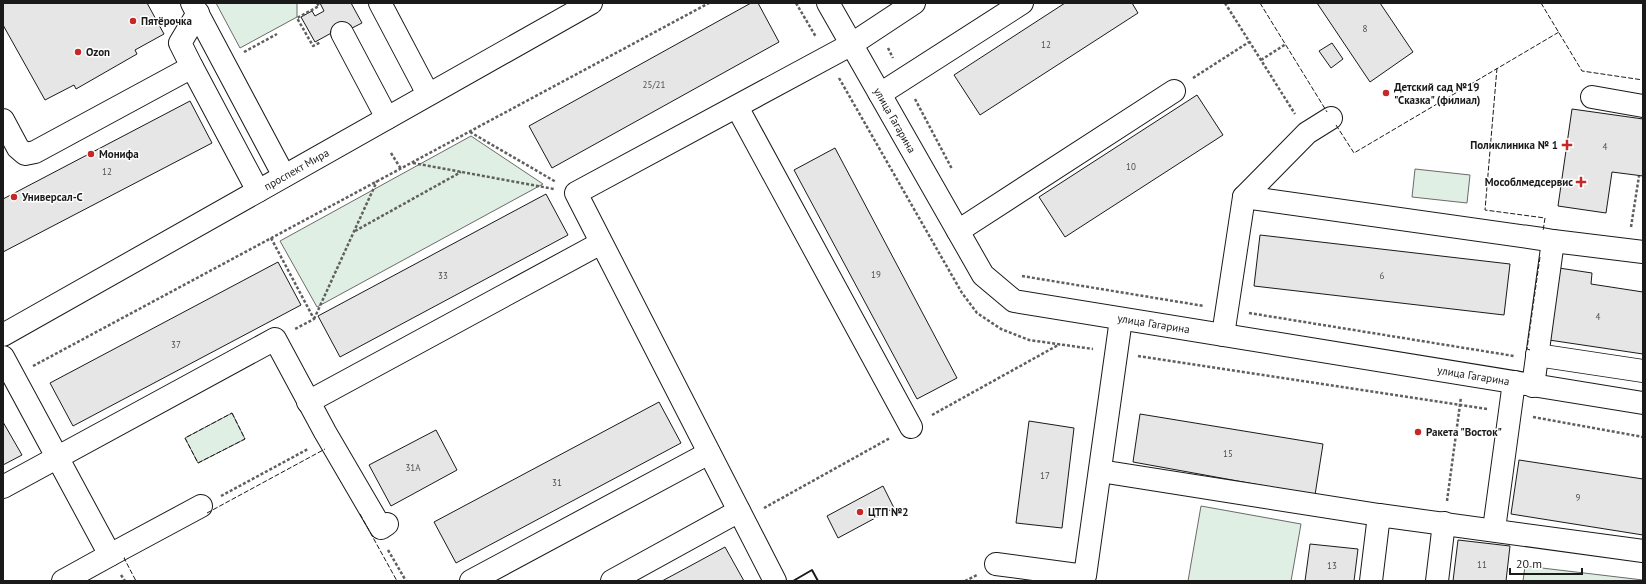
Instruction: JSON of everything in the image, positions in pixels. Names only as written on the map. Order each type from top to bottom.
[{"type":"street","points":[[380,3],[428,94]]},
{"type":"street","name":"проспект Мира","points":[[4,333],[591,3]]},
{"type":"street","name":"улица Гагарина","points":[[828,3],[984,275],[1014,300],[1643,403]]},
{"type":"street","points":[[775,581],[576,194],[852,44],[914,3]]},
{"type":"street","points":[[880,94],[1022,3]]},
{"type":"street","points":[[195,8],[180,43],[258,190]]},
{"type":"street","points":[[195,8],[284,176]]},
{"type":"street","points":[[346,31],[391,116]]},
{"type":"street","points":[[3,120],[18,148],[25,154],[35,152],[192,67]]},
{"type":"street","points":[[958,231],[1174,91]]},
{"type":"street","points":[[1592,97],[1643,106]]},
{"type":"street","points":[[737,107],[911,427]]},
{"type":"street","points":[[1223,335],[1244,197],[1307,133],[1331,118]]},
{"type":"street","points":[[1244,197],[1553,241],[1635,251]]},
{"type":"street","points":[[1494,530],[1510,413],[1537,358],[1553,241]]},
{"type":"street","points":[[308,402],[601,243]]},
{"type":"street","points":[[996,564],[1085,576],[1121,318]]},
{"type":"street","points":[[3,487],[275,340],[308,402],[348,463],[381,528],[387,524]]},
{"type":"street","points":[[3,357],[110,555]]},
{"type":"street","points":[[1537,358],[1643,371]]},
{"type":"street","points":[[471,581],[710,453]]},
{"type":"street","points":[[1100,471],[1379,515],[1643,551]]},
{"type":"street","points":[[63,581],[110,555],[134,547],[201,506]]},
{"type":"street","points":[[612,581],[741,515]]},
{"type":"street","points":[[1371,581],[1379,515]]},
{"type":"street","points":[[1437,581],[1444,523]]},
{"type":"path","points":[[14,377],[709,3]]},
{"type":"path","points":[[1225,3],[1307,133]]},
{"type":"path","points":[[877,28],[956,176]]},
{"type":"path","points":[[240,54],[277,34]]},
{"type":"path","points":[[1174,91],[1249,42]]},
{"type":"path","points":[[1261,60],[1286,44]]},
{"type":"path","points":[[470,132],[576,194]]},
{"type":"path","points":[[391,153],[400,169]]},
{"type":"path","points":[[412,162],[576,194]]},
{"type":"path","points":[[354,231],[461,172]]},
{"type":"path","points":[[1635,251],[1639,176]]},
{"type":"path","points":[[275,340],[314,318],[377,181]]},
{"type":"path","points":[[271,238],[314,318]]},
{"type":"path","points":[[1014,275],[1468,349],[1537,358]]},
{"type":"path","points":[[741,515],[911,427],[1061,344],[1460,405],[1643,437]]},
{"type":"path","points":[[1444,523],[1468,349]]},
{"type":"path","points":[[201,506],[311,448]]},
{"type":"green space","points":[[216,3],[297,3],[297,17],[240,48]]},
{"type":"green space","points":[[471,136],[543,184],[317,307],[280,241]]},
{"type":"green space","points":[[1415,169],[1470,175],[1467,203],[1412,197]]},
{"type":"green space","points":[[232,413],[245,439],[198,463],[185,438]]},
{"type":"green space","points":[[1201,506],[1301,524],[1291,581],[1188,581]]},
{"type":"green space","points":[[1525,566],[1643,580],[1643,581],[1523,581]]},
{"type":"building","points":[[3,3],[147,3],[164,34],[135,50],[137,54],[76,89],[74,85],[45,100],[3,25]]},
{"type":"building","points":[[320,3],[351,3],[362,23],[338,35],[335,31],[315,42],[301,17],[312,11],[315,16],[324,11]]},
{"type":"building","points":[[751,3],[758,3],[779,42],[552,168],[529,126]]},
{"type":"building","points":[[1065,3],[1132,3],[1138,13],[980,115],[954,75]]},
{"type":"building","points":[[1317,3],[1380,3],[1413,52],[1370,82]]},
{"type":"building","points":[[1332,43],[1343,59],[1331,68],[1319,51]]},
{"type":"building","points":[[1197,95],[1223,135],[1065,237],[1039,197]]},
{"type":"building","points":[[190,101],[212,143],[3,252],[3,199]]},
{"type":"building","points":[[1572,109],[1643,119],[1643,176],[1612,172],[1606,213],[1558,206]]},
{"type":"building","points":[[835,148],[957,378],[917,399],[794,170]]},
{"type":"building","points":[[546,194],[568,235],[340,357],[318,316]]},
{"type":"building","points":[[1260,235],[1510,264],[1504,315],[1254,286]]},
{"type":"building","points":[[278,262],[301,305],[73,426],[50,383]]},
{"type":"building","points":[[1559,268],[1592,273],[1591,284],[1643,292],[1643,354],[1549,340]]},
{"type":"building","points":[[659,402],[681,443],[456,563],[434,522]]},
{"type":"building","points":[[1140,414],[1323,444],[1315,495],[1133,462]]},
{"type":"building","points":[[1029,421],[1074,428],[1062,528],[1016,523]]},
{"type":"building","points":[[3,422],[22,455],[3,465]]},
{"type":"building","points":[[436,430],[457,470],[391,506],[369,465]]},
{"type":"building","points":[[1519,460],[1643,479],[1643,535],[1511,514]]},
{"type":"building","name":"ЦТП №2","points":[[883,486],[894,508],[838,538],[827,516]]},
{"type":"building","points":[[1458,540],[1510,546],[1506,581],[1453,581]]},
{"type":"building","points":[[1310,544],[1358,549],[1354,581],[1305,581]]},
{"type":"building","points":[[725,547],[744,581],[662,581],[690,566]]},
{"type":"fence","points":[[1260,3],[1327,112]]},
{"type":"fence","points":[[1541,3],[1582,71],[1643,80]]},
{"type":"fence","points":[[1336,125],[1354,153],[1559,32]]},
{"type":"fence","points":[[1497,68],[1485,210],[1545,218],[1543,231]]},
{"type":"fence","points":[[1530,350],[1527,349],[1540,257]]},
{"type":"fence","points":[[232,413],[245,439],[198,463],[185,438],[232,413]]},
{"type":"fence","points":[[207,513],[325,449]]},
{"type":"fence","points":[[360,514],[397,581]]},
{"type":"fence","points":[[125,558],[136,581]]},
{"type":"wall","points":[[793,581],[812,570],[818,581]]},
{"type":"place","name":"Пятёрочка","points":[[133,21]]},
{"type":"place","name":"Ozon","points":[[78,52]]},
{"type":"place","name":"Детский сад №19 \"Сказка\" (филиал)","points":[[1386,93]]},
{"type":"place","name":"Поликлиника № 1","points":[[1567,145]]},
{"type":"place","name":"Монифа","points":[[91,154]]},
{"type":"place","name":"Мособлмедсервис","points":[[1581,182]]},
{"type":"place","name":"Универсал-С","points":[[14,197]]},
{"type":"place","name":"Ракета \"Восток\"","points":[[1418,432]]},
{"type":"place","name":"ЦТП №2","points":[[860,512]]}]
